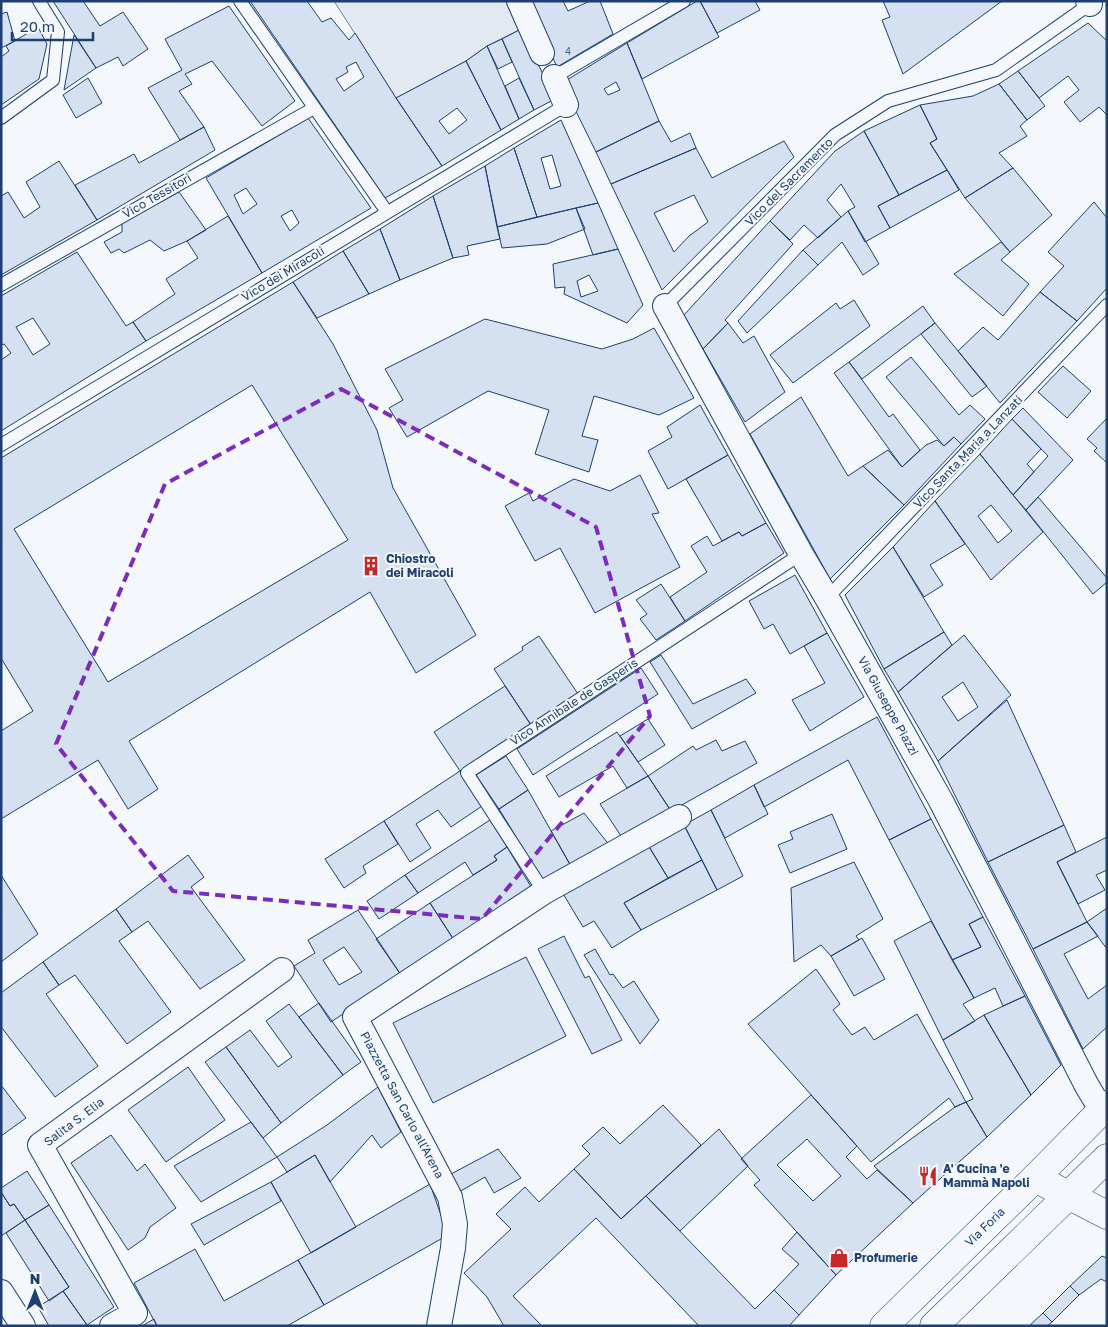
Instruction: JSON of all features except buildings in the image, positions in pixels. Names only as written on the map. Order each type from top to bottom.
[{"type":"main road","name":"Via Foria","points":[[884,1326],[1104,1108]]},
{"type":"main road","points":[[934,1326],[1107,1158]]},
{"type":"main road","points":[[1035,1178],[1107,1215]]},
{"type":"street","points":[[519,1],[542,52]]},
{"type":"street","points":[[554,77],[566,105]]},
{"type":"street","name":"Via Giuseppe Piazzi","points":[[665,306],[801,554],[828,598],[941,802],[1082,1077],[1104,1108]]},
{"type":"street","points":[[544,892],[679,817]]},
{"type":"street","name":"Piazzetta San Carlo all'Arena","points":[[439,1326],[453,1248],[455,1224],[450,1196],[355,1017],[544,892]]},
{"type":"street","name":"Salita S. Elia","points":[[112,1326],[135,1313],[40,1145],[282,970]]},
{"type":"street","points":[[1,1292],[23,1326]]},
{"type":"lane","points":[[1,118],[53,80],[58,32],[39,1]]},
{"type":"lane","points":[[240,1],[387,212]]},
{"type":"lane","points":[[554,77],[684,1]]},
{"type":"lane","name":"Vico del Sacramento","points":[[665,306],[835,136],[888,101],[996,70],[1089,3]]},
{"type":"lane","name":"Vico dei Miracoli","points":[[1,445],[566,105]]},
{"type":"lane","name":"Vico Tessitori","points":[[1,285],[314,108]]},
{"type":"lane","name":"Vico Santa Maria a Lanzati","points":[[828,598],[1107,305]]},
{"type":"lane","name":"Vico Annibale de Gasperis","points":[[544,892],[467,773],[801,554]]},
{"type":"highlighted area","points":[[341,389],[596,527],[650,716],[482,919],[173,891],[56,744],[165,484]]},
{"type":"shaded area","points":[[334,1],[509,1],[521,29],[487,46],[466,61],[396,98]]},
{"type":"place","name":"Chiostro dei Miracoli","points":[[371,566]]},
{"type":"place","name":"A' Cucina 'e Mammà Napoli","points":[[928,1176]]},
{"type":"place","name":"Profumerie","points":[[839,1258]]}]
